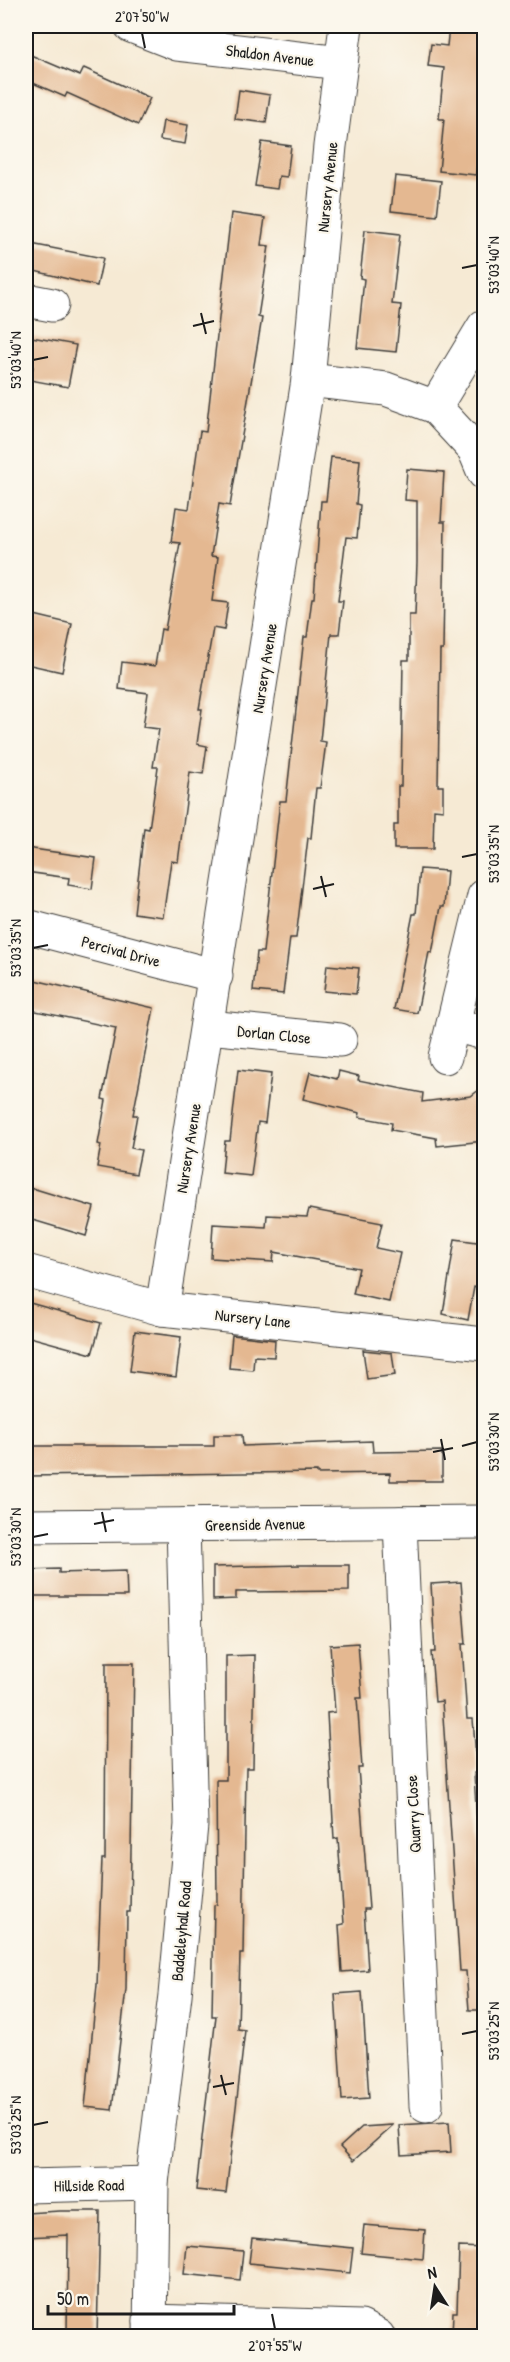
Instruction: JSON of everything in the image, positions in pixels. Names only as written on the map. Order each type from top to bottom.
[{"type":"street","name":"Shaldon Avenue","points":[[131,26],[177,44],[341,63]]},
{"type":"street","name":"Nursery Avenue","points":[[162,1309],[308,380],[330,146],[346,26]]},
{"type":"street","points":[[435,407],[484,326]]},
{"type":"street","points":[[308,380],[386,389],[435,407],[474,448],[484,473]]},
{"type":"street","points":[[445,1057],[484,896]]},
{"type":"street","name":"Percival Drive","points":[[26,926],[216,976]]},
{"type":"street","points":[[453,1025],[484,1033]]},
{"type":"street","name":"Dorlan Close","points":[[208,1027],[340,1040]]},
{"type":"street","name":"Nursery Lane","points":[[26,1271],[162,1309],[484,1344]]},
{"type":"street","name":"Greenside Avenue","points":[[26,1526],[484,1522]]},
{"type":"street","name":"Quarry Close","points":[[400,1523],[426,2106]]},
{"type":"street","name":"Baddeleyhall Road","points":[[150,2329],[152,2183],[176,1995],[191,1825],[183,1525]]},
{"type":"street","name":"Hillside Road","points":[[26,2186],[152,2183]]},
{"type":"street","points":[[150,2329],[361,2327],[378,2337]]},
{"type":"building","points":[[461,26],[483,26],[480,51],[484,52],[484,75],[476,175],[439,171],[444,119],[439,119],[444,68],[428,66],[431,44],[447,46],[449,27],[461,29]]},
{"type":"building","points":[[26,53],[80,76],[84,68],[150,98],[138,125],[67,93],[65,97],[26,80]]},
{"type":"building","points":[[239,90],[270,95],[266,123],[235,119]]},
{"type":"building","points":[[163,121],[188,125],[185,144],[160,140]]},
{"type":"building","points":[[262,142],[291,146],[287,177],[279,176],[277,189],[255,186]]},
{"type":"building","points":[[395,176],[441,181],[437,216],[391,211]]},
{"type":"building","points":[[231,213],[265,218],[261,245],[269,246],[258,317],[262,318],[230,506],[219,504],[211,556],[218,557],[212,601],[228,603],[224,630],[213,628],[199,709],[202,709],[197,744],[207,746],[203,774],[190,772],[178,862],[171,861],[163,917],[134,913],[144,828],[149,829],[158,767],[153,767],[159,729],[143,727],[148,693],[119,689],[122,662],[155,666],[161,629],[165,630],[180,543],[171,542],[176,507],[189,509],[200,431],[206,432]]},
{"type":"building","points":[[365,230],[400,234],[392,304],[401,305],[396,352],[357,348],[364,279],[360,278]]},
{"type":"building","points":[[26,243],[103,258],[97,286],[26,269]]},
{"type":"building","points":[[26,336],[76,345],[68,387],[30,380],[33,367],[26,365]]},
{"type":"building","points":[[331,457],[360,460],[356,504],[360,505],[357,538],[346,537],[338,601],[343,601],[339,634],[331,634],[320,741],[326,742],[320,788],[316,788],[311,838],[308,838],[296,938],[290,938],[283,994],[253,991],[257,952],[263,952],[280,801],[286,801],[304,637],[307,637],[312,598],[314,598],[321,501],[326,501]]},
{"type":"building","points":[[407,469],[444,472],[441,522],[445,522],[443,650],[440,650],[438,786],[443,786],[443,810],[434,809],[433,849],[394,849],[394,825],[398,825],[398,786],[401,786],[403,660],[409,660],[409,615],[415,615],[417,563],[417,501],[405,500]]},
{"type":"building","points":[[26,613],[72,624],[62,672],[26,664]]},
{"type":"building","points":[[26,848],[96,858],[92,889],[68,885],[69,878],[26,872]]},
{"type":"building","points":[[420,869],[447,871],[444,907],[441,907],[432,953],[429,952],[417,1013],[394,1009],[413,914],[416,914]]},
{"type":"building","points":[[327,965],[359,968],[356,994],[324,991]]},
{"type":"building","points":[[26,978],[154,1008],[133,1115],[137,1115],[131,1148],[141,1150],[136,1174],[97,1167],[101,1145],[98,1144],[106,1100],[102,1099],[116,1028],[26,1009]]},
{"type":"building","points":[[238,1070],[271,1074],[265,1123],[258,1122],[251,1176],[222,1173],[225,1141],[230,1141]]},
{"type":"building","points":[[339,1071],[359,1076],[358,1080],[423,1093],[422,1102],[471,1096],[484,1086],[484,1141],[437,1146],[436,1138],[391,1130],[392,1123],[359,1117],[360,1113],[303,1099],[310,1072],[337,1079]]},
{"type":"building","points":[[32,1188],[94,1207],[86,1236],[26,1218]]},
{"type":"building","points":[[309,1209],[382,1223],[376,1248],[400,1253],[389,1302],[353,1294],[359,1268],[274,1252],[273,1262],[211,1258],[213,1224],[266,1227],[267,1215],[307,1217]]},
{"type":"building","points":[[455,1239],[484,1243],[484,1288],[474,1287],[468,1320],[443,1314]]},
{"type":"building","points":[[30,1303],[101,1323],[92,1354],[26,1336],[26,1321]]},
{"type":"building","points":[[135,1331],[181,1337],[176,1377],[130,1371]]},
{"type":"building","points":[[232,1335],[275,1340],[274,1357],[254,1356],[253,1370],[229,1368]]},
{"type":"building","points":[[363,1350],[392,1353],[395,1375],[367,1379]]},
{"type":"building","points":[[214,1435],[242,1435],[243,1446],[372,1441],[373,1452],[442,1451],[442,1481],[390,1481],[390,1473],[317,1474],[317,1472],[28,1476],[28,1446],[214,1446]]},
{"type":"building","points":[[349,1565],[349,1591],[236,1592],[236,1599],[213,1600],[213,1567]]},
{"type":"building","points":[[59,1569],[59,1573],[126,1571],[127,1596],[26,1596],[26,1570]]},
{"type":"building","points":[[461,1582],[466,1644],[462,1644],[467,1719],[473,1719],[477,1772],[474,1773],[484,1935],[484,2010],[469,2010],[466,1971],[460,1971],[442,1701],[435,1702],[431,1652],[435,1652],[431,1584]]},
{"type":"building","points":[[358,1643],[362,1698],[357,1698],[362,1768],[358,1768],[369,1909],[364,1909],[368,1970],[342,1972],[339,1925],[344,1924],[338,1838],[334,1839],[327,1713],[335,1712],[330,1645]]},
{"type":"building","points":[[255,1655],[253,1768],[246,1768],[243,1954],[240,1954],[238,2029],[245,2030],[226,2193],[196,2190],[216,2016],[212,2016],[214,1905],[217,1904],[216,1780],[226,1780],[226,1656]]},
{"type":"building","points":[[106,1663],[134,1663],[130,1912],[127,1912],[126,1989],[112,2110],[85,2107],[97,1985],[102,1859],[105,1859]]},
{"type":"building","points":[[362,1992],[369,2098],[342,2100],[335,1994]]},
{"type":"building","points":[[449,2122],[451,2152],[401,2155],[399,2125]]},
{"type":"building","points":[[393,2125],[353,2161],[340,2147],[362,2127]]},
{"type":"building","points":[[100,2211],[97,2337],[67,2337],[68,2235],[26,2237],[26,2213]]},
{"type":"building","points":[[364,2225],[425,2230],[423,2259],[361,2253]]},
{"type":"building","points":[[252,2238],[353,2248],[350,2273],[249,2263]]},
{"type":"building","points":[[187,2246],[243,2251],[240,2280],[184,2274]]},
{"type":"building","points":[[459,2247],[484,2248],[484,2304],[480,2304],[479,2337],[452,2337],[453,2312],[457,2312]]}]
